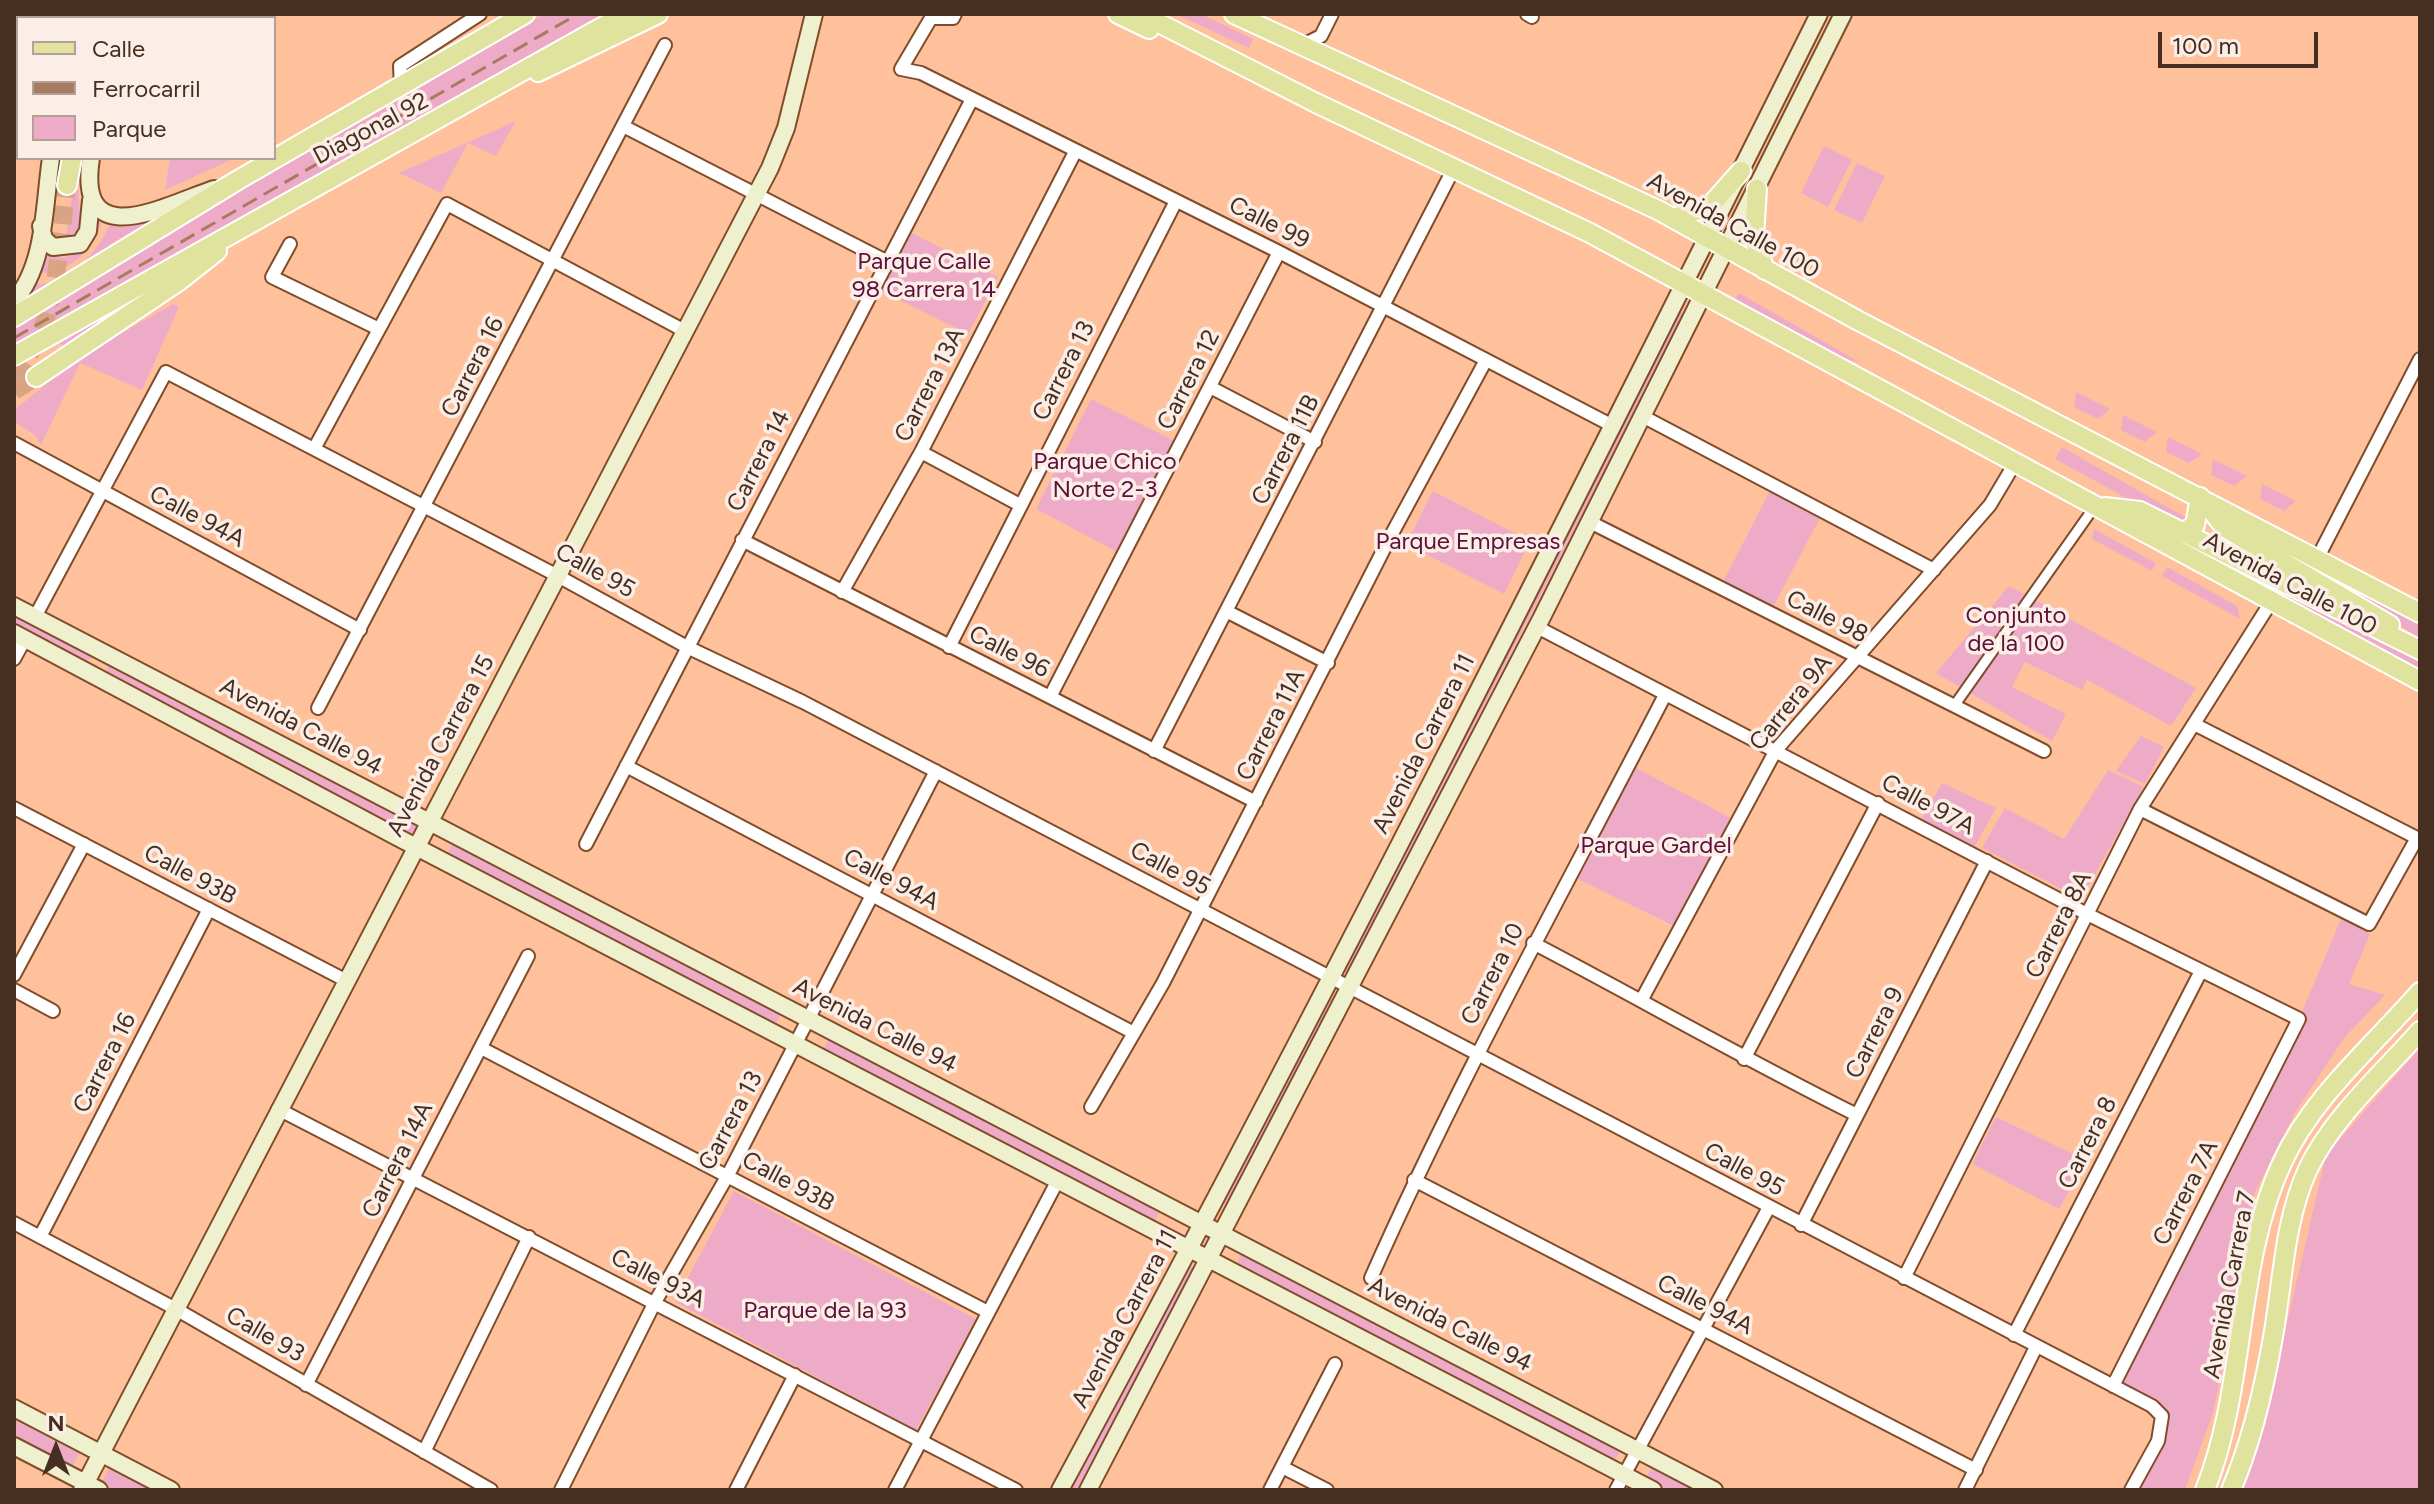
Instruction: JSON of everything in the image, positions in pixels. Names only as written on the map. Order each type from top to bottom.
[{"type":"main road","points":[[481,38],[512,14]]},
{"type":"main road","name":"Diagonal 92","points":[[276,159],[525,14]]},
{"type":"main road","name":"Diagonal 92","points":[[14,356],[625,14]]},
{"type":"main road","points":[[480,97],[658,14]]},
{"type":"main road","name":"Avenida Carrera 15","points":[[89,1488],[101,1453],[174,1308],[756,194],[786,128],[814,14]]},
{"type":"main road","points":[[1118,14],[1316,103]]},
{"type":"main road","name":"Avenida Calle 100","points":[[1141,14],[1316,103],[1590,233],[2420,681]]},
{"type":"main road","name":"Avenida Calle 100","points":[[1234,14],[1313,43],[1673,218],[1765,270],[2420,613]]},
{"type":"main road","name":"Avenida Carrera 11","points":[[1060,1490],[1331,977],[1686,285],[1819,14]]},
{"type":"main road","name":"Avenida Carrera 11","points":[[1088,1490],[1537,627],[1843,14]]},
{"type":"main road","points":[[14,301],[30,278],[51,160]]},
{"type":"main road","points":[[67,185],[72,160]]},
{"type":"main road","points":[[41,225],[44,239],[53,247],[80,244],[90,222],[91,160]]},
{"type":"main road","name":"Diagonal 92","points":[[14,317],[273,160]]},
{"type":"main road","points":[[1673,218],[1709,207],[1741,171]]},
{"type":"main road","points":[[91,198],[103,214],[125,217],[238,180]]},
{"type":"main road","points":[[1757,189],[1754,238],[1765,270]]},
{"type":"main road","points":[[36,377],[179,281],[260,217]]},
{"type":"main road","points":[[2182,533],[2195,525],[2200,497]]},
{"type":"main road","name":"Avenida Calle 100","points":[[2200,497],[2225,528],[2420,644]]},
{"type":"main road","name":"Avenida Calle 100","points":[[2095,506],[2140,511],[2420,650]]},
{"type":"main road","points":[[2181,553],[2213,549]]},
{"type":"main road","name":"Avenida Calle 94","points":[[14,606],[100,648],[1714,1490]]},
{"type":"main road","points":[[20,636],[416,847],[1210,1259],[1620,1482],[1653,1490]]},
{"type":"main road","points":[[83,672],[97,668],[100,648]]},
{"type":"main road","name":"Avenida Carrera 7","points":[[2205,1490],[2230,1408],[2256,1251],[2281,1164],[2301,1130],[2335,1086],[2420,992]]},
{"type":"main road","name":"Avenida Carrera 7","points":[[2231,1490],[2260,1399],[2287,1244],[2301,1186],[2314,1158],[2336,1127],[2420,1031]]},
{"type":"main road","points":[[14,1408],[171,1490]]},
{"type":"main road","points":[[14,1446],[89,1488]]},
{"type":"street","points":[[401,88],[400,66],[480,14]]},
{"type":"street","name":"Calle 99","points":[[955,14],[953,18],[931,18],[901,69],[921,73],[1279,252],[1613,426]]},
{"type":"street","points":[[1313,43],[1332,14]]},
{"type":"street","name":"Carrera 16","points":[[318,708],[426,507],[665,45]]},
{"type":"street","name":"Carrera 14","points":[[586,844],[972,99]]},
{"type":"street","points":[[623,126],[886,261]]},
{"type":"street","name":"Carrera 13A","points":[[842,592],[921,452],[1075,152]]},
{"type":"street","name":"Carrera 11B","points":[[1154,751],[1385,308],[1454,168]]},
{"type":"street","name":"Carrera 13","points":[[949,647],[1176,201]]},
{"type":"street","points":[[314,449],[447,204],[683,330]]},
{"type":"street","points":[[290,244],[272,277],[379,329]]},
{"type":"street","name":"Carrera 12","points":[[1050,697],[1279,252]]},
{"type":"street","points":[[2317,559],[2420,359]]},
{"type":"street","name":"Carrera 11A","points":[[1091,1107],[1134,1033],[1486,360]]},
{"type":"street","name":"Calle 95","points":[[102,491],[166,372],[556,575],[687,647],[936,771],[1768,1209],[2152,1406],[2162,1416],[2162,1431],[2131,1490]]},
{"type":"street","points":[[1210,387],[1315,442]]},
{"type":"street","points":[[1644,417],[1934,570]]},
{"type":"street","name":"Calle 94A","points":[[14,443],[360,630]]},
{"type":"street","points":[[921,452],[1020,505]]},
{"type":"street","name":"Carrera 9A","points":[[1642,999],[1776,750],[1998,495],[2015,463]]},
{"type":"street","points":[[36,615],[102,491]]},
{"type":"street","points":[[1954,706],[2095,506]]},
{"type":"street","name":"Calle 98","points":[[1590,522],[2044,751]]},
{"type":"street","name":"Calle 96","points":[[742,540],[1256,802]]},
{"type":"street","name":"Carrera 8A","points":[[1904,1278],[2140,809],[2271,602]]},
{"type":"street","points":[[1226,611],[1328,663]]},
{"type":"street","name":"Calle 97A","points":[[1537,627],[2089,915],[2299,1019]]},
{"type":"street","points":[[14,659],[20,636]]},
{"type":"street","name":"Carrera 10","points":[[1371,1278],[1414,1180],[1533,943],[1665,695]]},
{"type":"street","points":[[2140,809],[2369,924],[2417,838],[2194,724]]},
{"type":"street","name":"Calle 94A","points":[[626,766],[1134,1033]]},
{"type":"street","name":"Carrera 13","points":[[561,1490],[655,1302],[728,1175],[936,771]]},
{"type":"street","points":[[1744,1059],[1878,803]]},
{"type":"street","name":"Calle 93B","points":[[14,808],[345,980]]},
{"type":"street","points":[[14,975],[84,844]]},
{"type":"street","name":"Carrera 9","points":[[1801,1225],[1987,861]]},
{"type":"street","name":"Carrera 16","points":[[40,1237],[209,909]]},
{"type":"street","points":[[1533,943],[1642,999],[1744,1059],[1857,1115]]},
{"type":"street","name":"Carrera 14A","points":[[306,1385],[528,956]]},
{"type":"street","name":"Carrera 8","points":[[2014,1335],[2201,971]]},
{"type":"street","points":[[14,990],[53,1011]]},
{"type":"street","name":"Carrera 7A","points":[[2113,1386],[2299,1019]]},
{"type":"street","name":"Calle 93B","points":[[481,1048],[988,1312]]},
{"type":"street","name":"Calle 93A","points":[[278,1109],[1016,1490]]},
{"type":"street","points":[[895,1490],[1058,1180]]},
{"type":"street","name":"Calle 94A","points":[[1414,1180],[1976,1470]]},
{"type":"street","points":[[1620,1482],[1768,1209]]},
{"type":"street","name":"Calle 93","points":[[14,1223],[174,1308],[491,1490]]},
{"type":"street","points":[[424,1452],[529,1237]]},
{"type":"street","points":[[1965,1490],[2036,1347]]},
{"type":"street","points":[[1270,1490],[1335,1364]]},
{"type":"street","points":[[736,1490],[795,1375]]},
{"type":"street","points":[[1282,1467],[1327,1490]]},
{"type":"green space","points":[[545,14],[606,14],[14,347],[14,325],[225,196]]},
{"type":"green space","points":[[1176,14],[1201,14],[1253,39],[1249,48]]},
{"type":"green space","points":[[516,121],[496,156],[468,143],[441,193],[399,173]]},
{"type":"green space","points":[[1824,146],[1852,160],[1828,207],[1801,193]]},
{"type":"green space","points":[[78,160],[83,160],[78,186],[81,232],[78,238],[65,243]]},
{"type":"green space","points":[[170,160],[231,160],[165,190]]},
{"type":"green space","points":[[1857,163],[1885,176],[1862,223],[1834,210]]},
{"type":"green space","points":[[174,208],[128,241],[69,274],[89,257],[109,226],[125,227]]},
{"type":"green space","points":[[97,217],[102,219],[99,230],[79,258],[60,269],[37,273],[41,247],[62,258],[77,253],[90,239]]},
{"type":"green space","name":"Parque Calle 98 Carrera 14","points":[[908,231],[998,277],[968,334],[879,290]]},
{"type":"green space","points":[[69,274],[14,305],[34,284],[58,280]]},
{"type":"green space","points":[[163,282],[63,346],[58,341]]},
{"type":"green space","points":[[1739,293],[1861,363],[1830,354],[1732,304]]},
{"type":"green space","points":[[173,304],[179,307],[142,390],[80,363],[41,445],[35,435],[14,422],[14,410],[83,355]]},
{"type":"green space","points":[[1676,311],[1684,315],[1347,973],[1339,969]]},
{"type":"green space","points":[[2076,392],[2110,409],[2098,419],[2074,407]]},
{"type":"green space","name":"Parque Chico Norte 2-3","points":[[1091,399],[1175,441],[1119,553],[1036,509]]},
{"type":"green space","points":[[2123,415],[2157,432],[2145,442],[2121,430]]},
{"type":"green space","points":[[2168,437],[2202,454],[2189,463],[2166,452]]},
{"type":"green space","points":[[2062,447],[2190,520],[2183,529],[2055,459]]},
{"type":"green space","points":[[2213,459],[2247,476],[2234,486],[2211,475]]},
{"type":"green space","points":[[2262,484],[2296,501],[2284,511],[2260,499]]},
{"type":"green space","points":[[1773,485],[1824,510],[1771,611],[1721,586]]},
{"type":"green space","name":"Parque Empresas","points":[[1433,491],[1530,541],[1504,594],[1406,544]]},
{"type":"green space","points":[[2229,518],[2420,621],[2420,638]]},
{"type":"green space","points":[[2094,529],[2156,563],[2152,571],[2092,539]]},
{"type":"green space","points":[[2217,560],[2420,657],[2420,676],[2217,564]]},
{"type":"green space","points":[[2167,567],[2237,606],[2240,619],[2162,576]]},
{"type":"green space","name":"Conjunto de la 100","points":[[2009,586],[2196,688],[2171,726],[2087,680],[2082,690],[2025,662],[2012,687],[2066,714],[2052,741],[1936,673]]},
{"type":"green space","points":[[14,612],[94,655],[93,658],[83,661],[14,623]]},
{"type":"green space","points":[[112,660],[420,821],[412,837],[104,675]]},
{"type":"green space","points":[[2141,736],[2164,747],[2145,784],[2116,771]]},
{"type":"green space","name":"Parque Gardel","points":[[1636,768],[1731,818],[1674,926],[1578,879]]},
{"type":"green space","points":[[2108,770],[2144,787],[2081,899],[1982,848],[2005,808],[2064,839]]},
{"type":"green space","points":[[1942,783],[1996,808],[1974,848],[1921,820]]},
{"type":"green space","points":[[454,841],[782,1012],[774,1027],[446,856]]},
{"type":"green space","points":[[2341,919],[2370,934],[2349,984],[2385,995],[2344,1038],[2296,1111],[2254,1194],[2214,1410],[2185,1490],[2131,1490],[2162,1416],[2113,1386],[2299,1019]]},
{"type":"green space","points":[[1325,995],[1334,1000],[1228,1206],[1219,1201]]},
{"type":"green space","points":[[830,1037],[1160,1210],[1152,1225],[822,1052]]},
{"type":"green space","points":[[2420,1048],[2420,1490],[2239,1490],[2267,1409],[2326,1155]]},
{"type":"green space","points":[[1996,1117],[2086,1160],[2059,1209],[1972,1164]]},
{"type":"green space","name":"Parque de la 93","points":[[734,1191],[976,1319],[916,1430],[675,1302]]},
{"type":"green space","points":[[1243,1251],[1622,1447],[1614,1462],[1236,1265]]},
{"type":"green space","points":[[1186,1264],[1194,1269],[1077,1490],[1066,1490]]},
{"type":"green space","points":[[14,1412],[82,1448],[71,1469],[14,1440]]},
{"type":"green space","points":[[111,1465],[160,1490],[107,1490],[100,1486]]},
{"type":"green space","points":[[1653,1465],[1702,1490],[1669,1490],[1646,1478]]},
{"type":"tunnel","points":[[14,376],[29,356],[48,310],[67,185]]},
{"type":"tunnel","points":[[14,391],[36,377]]},
{"type":"railway","points":[[14,338],[578,14]]}]
